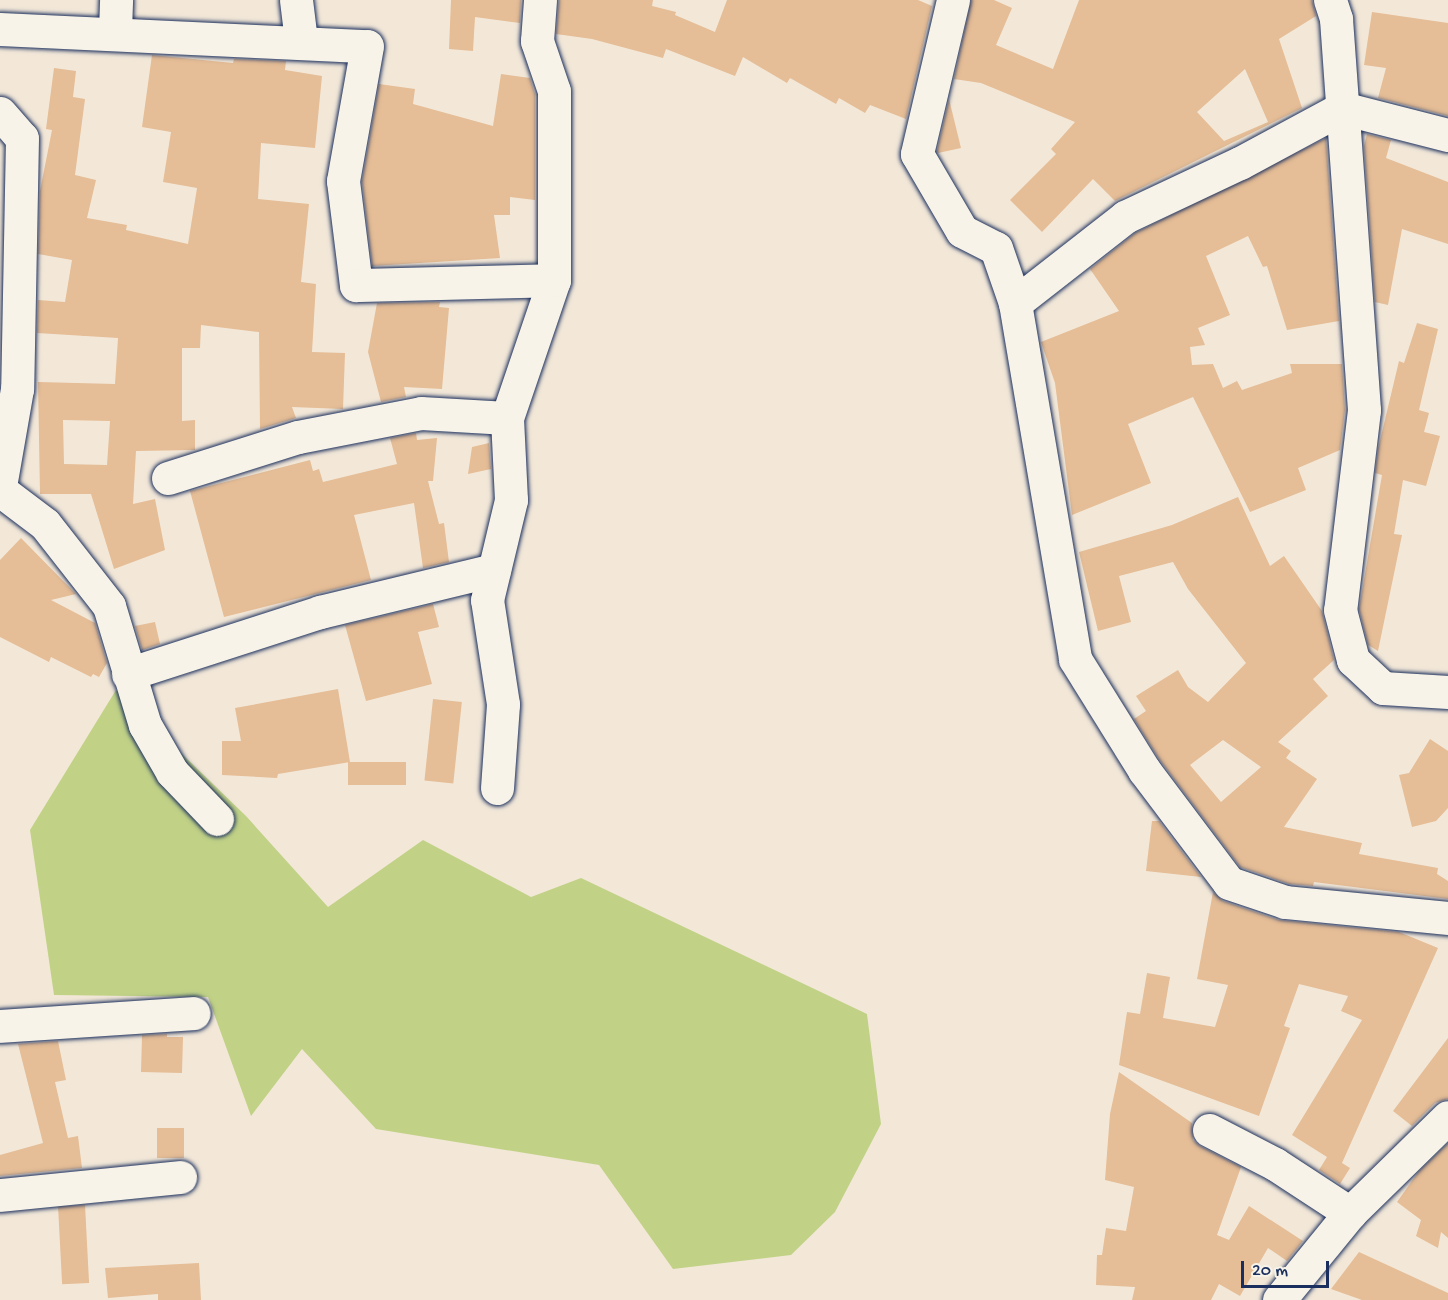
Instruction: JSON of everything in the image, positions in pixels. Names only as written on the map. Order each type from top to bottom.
[{"type":"street","points":[[296,0],[302,40]]},
{"type":"street","points":[[497,789],[503,704],[487,600],[511,500],[507,417],[554,280],[554,92],[537,41],[540,0]]},
{"type":"street","points":[[953,0],[917,154],[962,231],[996,248],[1015,303],[1075,659],[1144,770],[1229,884],[1285,902],[1448,918]]},
{"type":"street","points":[[1330,0],[1336,19],[1364,410],[1340,610],[1353,660],[1383,688],[1448,692]]},
{"type":"street","points":[[0,29],[116,16],[367,46],[343,181],[356,285],[554,280]]},
{"type":"street","points":[[1015,303],[1125,217],[1240,163],[1342,108],[1448,135]]},
{"type":"street","points":[[0,113],[22,138],[0,488],[45,524],[109,606],[145,725],[172,772],[217,819]]},
{"type":"street","points":[[168,478],[298,437],[421,413],[507,417]]},
{"type":"street","points":[[128,674],[320,612],[494,570]]},
{"type":"street","points":[[0,1026],[194,1013]]},
{"type":"street","points":[[1279,1300],[1350,1213],[1448,1117]]},
{"type":"street","points":[[1209,1130],[1275,1164],[1350,1213]]},
{"type":"street","points":[[0,1194],[180,1177]]},
{"type":"green space","points":[[116,690],[246,816],[328,907],[423,840],[531,897],[581,878],[867,1014],[881,1124],[835,1212],[791,1255],[673,1269],[599,1165],[376,1129],[302,1049],[251,1116],[208,997],[54,995],[30,830]]},
{"type":"building","points":[[451,0],[521,0],[520,23],[475,17],[473,51],[449,49]]},
{"type":"building","points":[[559,0],[653,0],[652,6],[676,12],[675,15],[715,32],[727,0],[918,0],[932,6],[906,119],[870,105],[865,113],[839,98],[836,104],[790,78],[787,83],[743,57],[735,76],[666,49],[663,58],[592,39],[556,34]]},
{"type":"building","points":[[971,0],[994,0],[1012,8],[996,45],[1053,69],[1079,0],[1312,0],[1316,16],[1279,39],[1302,108],[1115,201],[1093,179],[1042,232],[1010,200],[1056,154],[1051,149],[1075,122],[981,83],[954,79]],"holes":[[[1245,69],[1268,122],[1224,141],[1197,112]]]},
{"type":"building","points":[[1372,12],[1448,23],[1448,116],[1378,98],[1386,68],[1364,65]]},
{"type":"building","points":[[152,55],[233,63],[234,59],[286,61],[285,70],[322,76],[315,148],[261,143],[258,199],[309,204],[301,282],[316,284],[312,352],[345,353],[343,409],[292,407],[296,418],[260,429],[259,332],[201,325],[200,348],[182,348],[182,421],[195,420],[195,450],[136,451],[133,504],[155,499],[165,550],[114,569],[91,494],[40,494],[38,382],[115,384],[118,338],[37,333],[38,300],[65,302],[72,260],[38,254],[40,191],[52,130],[46,129],[54,68],[76,71],[73,97],[85,99],[75,175],[96,180],[87,218],[127,225],[126,230],[188,244],[197,188],[163,182],[171,132],[142,127]],"holes":[[[63,420],[110,421],[107,465],[64,464]]]},
{"type":"building","points":[[501,74],[530,78],[535,94],[535,200],[510,197],[510,215],[494,215],[500,258],[372,266],[362,181],[379,84],[415,89],[413,104],[493,126]]},
{"type":"building","points":[[949,99],[961,148],[938,153],[937,151]]},
{"type":"building","points":[[1367,134],[1391,140],[1386,158],[1448,182],[1448,244],[1402,229],[1388,305],[1375,302],[1364,146]]},
{"type":"building","points":[[1326,138],[1339,321],[1287,330],[1267,266],[1263,267],[1248,236],[1206,256],[1230,315],[1198,328],[1205,345],[1190,347],[1192,365],[1213,364],[1223,388],[1237,381],[1242,390],[1292,373],[1290,364],[1342,364],[1345,410],[1340,450],[1298,468],[1306,490],[1250,512],[1193,397],[1128,424],[1151,483],[1072,515],[1055,383],[1041,342],[1119,311],[1090,269],[1135,233]]},
{"type":"building","points":[[440,302],[439,307],[449,308],[442,389],[404,387],[406,397],[381,402],[368,352],[377,303]]},
{"type":"building","points":[[1417,323],[1438,329],[1419,410],[1429,413],[1424,432],[1440,436],[1426,486],[1403,480],[1394,534],[1402,535],[1378,651],[1368,645],[1359,609],[1382,475],[1375,473],[1378,449],[1399,361],[1404,363]]},
{"type":"building","points":[[416,433],[417,440],[437,438],[433,481],[428,481],[439,524],[444,523],[449,562],[423,568],[414,503],[354,515],[371,580],[224,617],[190,491],[310,460],[313,471],[319,469],[323,482],[397,464],[390,438]]},
{"type":"building","points":[[489,443],[491,469],[468,474],[472,447]]},
{"type":"building","points":[[1238,497],[1270,566],[1284,556],[1322,611],[1334,660],[1313,679],[1328,696],[1278,742],[1291,751],[1286,758],[1317,779],[1284,827],[1362,843],[1359,854],[1438,868],[1437,874],[1448,881],[1448,899],[1314,882],[1313,886],[1289,884],[1240,867],[1159,759],[1134,719],[1146,711],[1136,696],[1178,670],[1188,687],[1208,702],[1246,663],[1188,589],[1173,562],[1119,576],[1131,622],[1098,631],[1079,552],[1172,525]],"holes":[[[1223,740],[1261,767],[1221,802],[1190,765]]]},
{"type":"building","points":[[21,538],[76,594],[51,600],[95,623],[107,663],[99,677],[93,674],[91,677],[51,657],[49,662],[0,637],[0,560]]},
{"type":"building","points":[[433,604],[439,627],[418,632],[432,684],[366,701],[345,625]]},
{"type":"building","points":[[155,622],[160,644],[142,650],[135,626]]},
{"type":"building","points":[[338,689],[350,762],[278,774],[277,778],[222,775],[222,741],[241,741],[235,708]]},
{"type":"building","points":[[433,699],[462,702],[453,784],[424,781]]},
{"type":"building","points":[[1430,739],[1448,751],[1448,808],[1436,821],[1412,827],[1399,775],[1409,773]]},
{"type":"building","points":[[348,762],[406,762],[406,785],[348,785]]},
{"type":"building","points":[[1152,821],[1159,821],[1201,877],[1146,871]]},
{"type":"building","points":[[1213,892],[1223,901],[1279,920],[1399,932],[1438,948],[1342,1163],[1350,1168],[1340,1184],[1319,1170],[1327,1157],[1292,1135],[1362,1020],[1341,1011],[1348,996],[1299,984],[1284,1026],[1290,1028],[1259,1116],[1119,1065],[1127,1012],[1140,1014],[1147,973],[1170,977],[1163,1018],[1215,1027],[1228,985],[1197,979]]},
{"type":"building","points":[[167,1034],[167,1037],[183,1037],[182,1073],[141,1072],[142,1035]]},
{"type":"building","points":[[1448,1038],[1448,1099],[1435,1103],[1412,1126],[1393,1111]]},
{"type":"building","points":[[58,1041],[66,1080],[55,1082],[68,1138],[78,1136],[82,1168],[0,1176],[0,1155],[43,1143],[18,1044]]},
{"type":"building","points":[[1119,1072],[1192,1123],[1193,1140],[1200,1146],[1241,1167],[1217,1235],[1229,1240],[1249,1206],[1303,1241],[1287,1261],[1268,1248],[1240,1296],[1219,1284],[1211,1300],[1132,1300],[1135,1287],[1096,1285],[1097,1255],[1102,1255],[1106,1228],[1126,1231],[1134,1187],[1105,1180],[1110,1114]]},
{"type":"building","points":[[157,1128],[184,1128],[184,1158],[157,1158]]},
{"type":"building","points":[[1448,1143],[1448,1238],[1441,1232],[1438,1248],[1416,1236],[1421,1220],[1397,1202],[1419,1171]]},
{"type":"building","points":[[85,1205],[89,1283],[62,1284],[58,1206]]},
{"type":"building","points":[[1359,1252],[1448,1293],[1448,1300],[1362,1300],[1331,1289]]},
{"type":"building","points":[[199,1263],[201,1300],[158,1300],[158,1294],[108,1298],[105,1268]]}]
